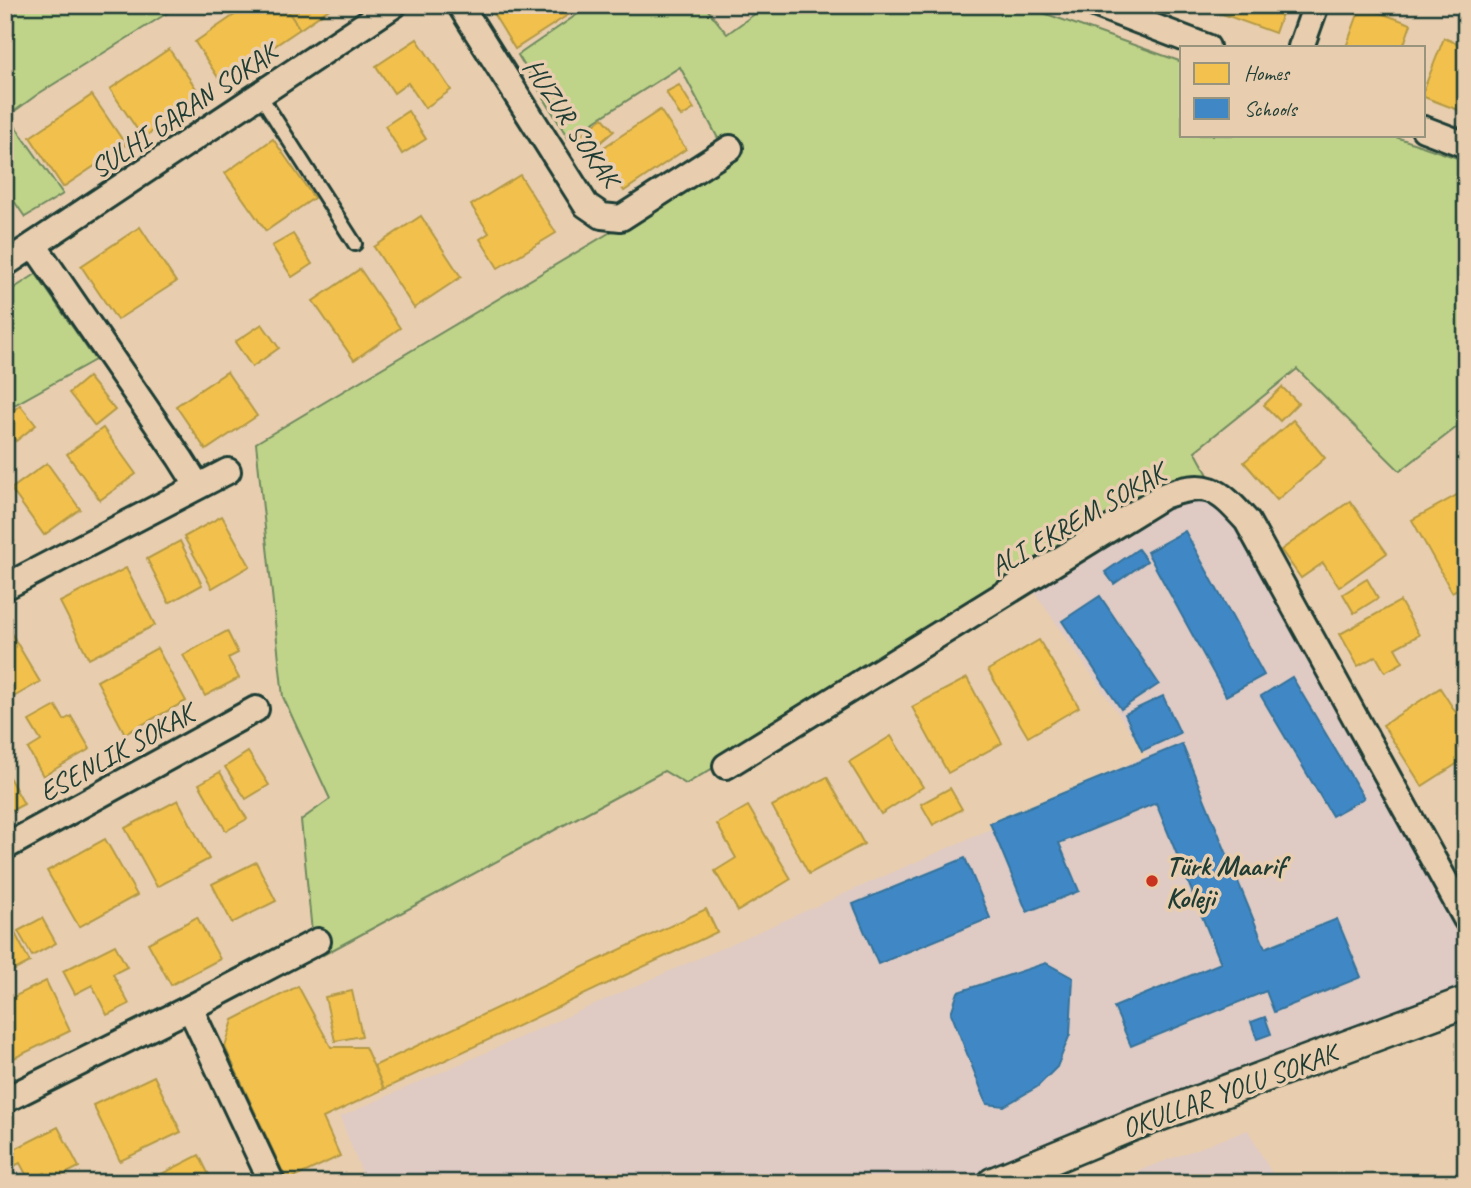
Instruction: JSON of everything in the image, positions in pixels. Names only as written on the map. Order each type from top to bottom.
[{"type":"street","name":"SULHI GARAN SOKAK","points":[[5,264],[394,5]]},
{"type":"street","name":"HUZUR SOKAK","points":[[460,5],[586,205],[602,216],[621,218],[730,148]]},
{"type":"street","points":[[1097,5],[1204,46]]},
{"type":"street","points":[[1301,46],[1316,5]]},
{"type":"street","points":[[1426,131],[1466,145]]},
{"type":"street","points":[[34,245],[197,485]]},
{"type":"street","points":[[5,587],[228,471]]},
{"type":"street","name":"ALI EKREM SOKAK","points":[[726,766],[1163,496],[1182,489],[1199,487],[1218,492],[1247,521],[1466,919]]},
{"type":"street","name":"ESENLIK SOKAK","points":[[5,847],[256,709]]},
{"type":"street","points":[[5,1100],[318,941]]},
{"type":"street","name":"OKULLAR YOLU SOKAK","points":[[993,1183],[1128,1127],[1466,1002]]},
{"type":"street","points":[[190,1008],[272,1183]]},
{"type":"lane","points":[[260,95],[355,244]]},
{"type":"shaded area","name":"Türk Maarif Koleji","points":[[1208,475],[1466,944],[1466,989],[987,1183],[366,1183],[340,1117],[1013,819],[1147,755],[1026,580]]},
{"type":"shaded area","points":[[1248,1130],[1277,1183],[1105,1183]]},
{"type":"green space","points":[[25,5],[165,5],[169,12],[38,94],[8,116],[63,194],[25,217],[5,188],[5,18]]},
{"type":"green space","points":[[591,5],[704,5],[727,34],[767,5],[1021,5],[1180,61],[1180,136],[1393,136],[1466,161],[1466,420],[1400,471],[1297,369],[1195,451],[1208,475],[686,784],[664,771],[323,955],[312,932],[301,820],[330,799],[283,697],[256,443],[730,161],[680,67],[568,138],[518,55]]},
{"type":"green space","points":[[36,274],[95,360],[5,410],[5,294]]},
{"type":"building: Homes","points":[[249,5],[284,5],[300,29],[221,82],[195,42]]},
{"type":"building: Homes","points":[[284,5],[335,5],[300,29]]},
{"type":"building: Homes","points":[[488,5],[566,5],[571,13],[515,49]]},
{"type":"building: Homes","points":[[1216,5],[1285,5],[1275,33],[1214,11]]},
{"type":"building: Homes","points":[[1361,6],[1411,24],[1403,46],[1346,46]]},
{"type":"building: Homes","points":[[1444,38],[1466,47],[1466,113],[1426,98],[1426,84]]},
{"type":"building: Homes","points":[[417,39],[451,90],[425,108],[408,83],[394,93],[376,66]]},
{"type":"building: Homes","points":[[169,49],[202,97],[143,138],[110,89]]},
{"type":"building: Homes","points":[[679,85],[694,109],[681,117],[666,92]]},
{"type":"building: Homes","points":[[92,95],[126,145],[63,187],[30,137]]},
{"type":"building: Homes","points":[[660,110],[686,149],[624,191],[598,151]]},
{"type":"building: Homes","points":[[408,111],[426,139],[402,154],[385,126]]},
{"type":"building: Homes","points":[[603,118],[614,131],[589,152],[577,138]]},
{"type":"building: Homes","points":[[273,139],[314,198],[266,231],[225,173]]},
{"type":"building: Homes","points":[[520,175],[556,233],[498,268],[480,239],[489,233],[471,205]]},
{"type":"building: Homes","points":[[421,216],[461,277],[414,308],[374,247]]},
{"type":"building: Homes","points":[[140,227],[176,282],[117,320],[81,266]]},
{"type":"building: Homes","points":[[293,234],[312,264],[292,277],[272,246]]},
{"type":"building: Homes","points":[[360,269],[400,328],[354,360],[313,301]]},
{"type":"building: Homes","points":[[262,324],[279,348],[252,367],[235,342]]},
{"type":"building: Homes","points":[[227,372],[257,416],[206,450],[176,406]]},
{"type":"building: Homes","points":[[88,377],[115,410],[95,426],[69,393]]},
{"type":"building: Homes","points":[[1282,387],[1298,403],[1280,421],[1264,405]]},
{"type":"building: Homes","points":[[20,405],[36,425],[16,441],[5,427],[5,417]]},
{"type":"building: Homes","points":[[1293,420],[1325,458],[1277,500],[1244,462]]},
{"type":"building: Homes","points":[[103,428],[136,474],[100,500],[67,454]]},
{"type":"building: Homes","points":[[47,463],[80,509],[44,535],[11,489]]},
{"type":"building: Homes","points":[[1466,490],[1466,585],[1452,592],[1412,520]]},
{"type":"building: Homes","points":[[1350,501],[1387,553],[1339,587],[1323,563],[1301,578],[1281,550]]},
{"type":"building: Homes","points":[[222,516],[250,566],[212,588],[184,537]]},
{"type":"building: Homes","points":[[5,529],[14,541],[5,547]]},
{"type":"building: Homes","points":[[180,541],[202,585],[169,603],[147,559]]},
{"type":"building: Homes","points":[[126,568],[155,625],[89,659],[60,602]]},
{"type":"building: Homes","points":[[1367,579],[1378,598],[1354,613],[1343,594]]},
{"type":"building: Homes","points":[[1400,601],[1419,635],[1395,648],[1403,662],[1385,672],[1376,656],[1358,666],[1340,634]]},
{"type":"building: Homes","points":[[227,631],[238,653],[228,658],[239,678],[205,696],[183,655]]},
{"type":"building: Homes","points":[[11,633],[40,682],[10,699],[5,691],[5,636]]},
{"type":"building: Homes","points":[[1039,640],[1079,707],[1028,737],[988,670]]},
{"type":"building: Homes","points":[[157,648],[186,701],[125,734],[97,681]]},
{"type":"building: Homes","points":[[967,678],[1002,743],[948,773],[912,707]]},
{"type":"building: Homes","points":[[1440,688],[1466,728],[1466,758],[1422,786],[1383,725]]},
{"type":"building: Homes","points":[[56,706],[64,720],[71,716],[90,749],[43,776],[28,749],[41,741],[29,721]]},
{"type":"building: Homes","points":[[891,736],[923,787],[881,814],[849,762]]},
{"type":"building: Homes","points":[[248,752],[269,785],[246,799],[225,767]]},
{"type":"building: Homes","points":[[5,770],[24,804],[5,814]]},
{"type":"building: Homes","points":[[220,772],[247,819],[226,831],[199,784]]},
{"type":"building: Homes","points":[[827,777],[864,844],[809,874],[772,806]]},
{"type":"building: Homes","points":[[950,788],[962,809],[933,825],[921,804]]},
{"type":"building: Homes","points":[[178,800],[209,859],[157,887],[125,828]]},
{"type":"building: Homes","points":[[748,806],[791,879],[738,911],[715,871],[736,858],[717,824]]},
{"type":"building: Homes","points":[[105,839],[137,895],[79,927],[47,871]]},
{"type":"building: Homes","points":[[256,862],[276,901],[232,923],[212,884]]},
{"type":"building: Homes","points":[[706,909],[717,932],[384,1089],[374,1066]]},
{"type":"building: Homes","points":[[5,914],[30,962],[5,975]]},
{"type":"building: Homes","points":[[197,917],[220,959],[171,985],[148,943]]},
{"type":"building: Homes","points":[[42,918],[56,943],[32,956],[18,931]]},
{"type":"building: Homes","points":[[115,945],[127,967],[113,974],[129,1004],[107,1015],[92,985],[75,994],[63,971]]},
{"type":"building: Homes","points":[[46,981],[70,1031],[8,1061],[5,1056],[5,1001]]},
{"type":"building: Homes","points":[[298,986],[331,1047],[365,1047],[384,1089],[323,1118],[340,1156],[287,1181],[225,1047],[233,1020]]},
{"type":"building: Homes","points":[[352,991],[362,1036],[335,1041],[325,997]]},
{"type":"building: Homes","points":[[154,1076],[181,1132],[120,1161],[93,1105]]},
{"type":"building: Homes","points":[[58,1127],[79,1167],[49,1182],[45,1173],[29,1180],[20,1163],[12,1167],[5,1154]]},
{"type":"building: Homes","points":[[199,1155],[213,1183],[144,1183]]},
{"type":"building: Schools","points":[[1185,531],[1264,675],[1226,696],[1147,552]]},
{"type":"building: Schools","points":[[1138,549],[1147,561],[1114,584],[1105,572]]},
{"type":"building: Schools","points":[[1100,596],[1159,684],[1121,709],[1062,621]]},
{"type":"building: Schools","points":[[1292,677],[1364,798],[1332,816],[1261,696]]},
{"type":"building: Schools","points":[[1163,696],[1180,733],[1142,751],[1125,714]]},
{"type":"building: Schools","points":[[1182,744],[1265,948],[1337,919],[1361,977],[1274,1012],[1266,991],[1131,1046],[1114,1007],[1221,963],[1156,803],[1059,843],[1079,891],[1027,912],[990,823]]},
{"type":"building: Schools","points":[[965,858],[990,918],[878,964],[853,904]]},
{"type":"building: Schools","points":[[1046,963],[1073,978],[1070,1034],[1057,1067],[1037,1087],[1004,1106],[987,1104],[951,1013],[958,992]]},
{"type":"building: Schools","points":[[1265,1017],[1271,1034],[1257,1039],[1251,1022]]},
{"type":"place","name":"Türk Maarif Koleji","points":[[1152,881]]}]
